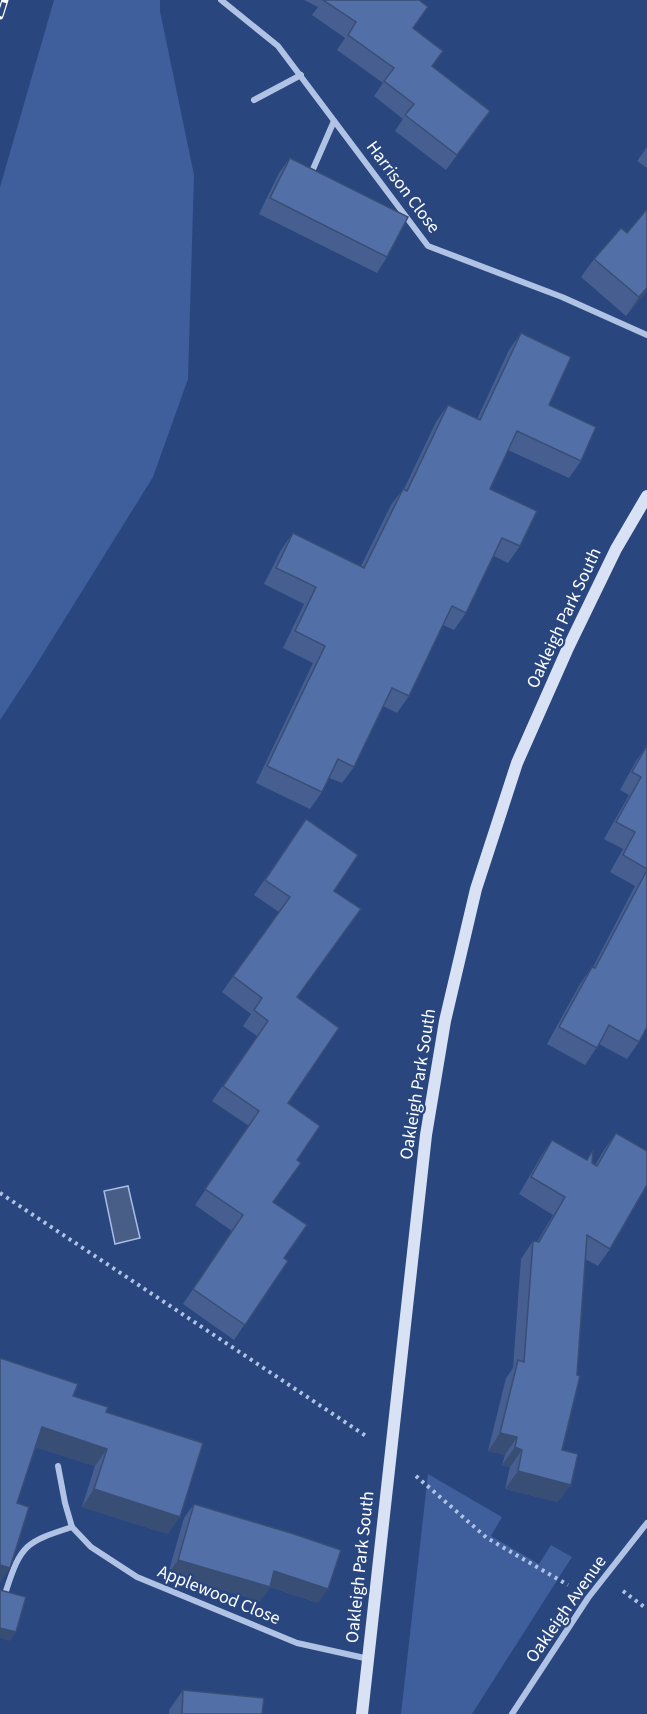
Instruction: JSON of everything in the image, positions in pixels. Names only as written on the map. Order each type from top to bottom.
[{"type":"street","name":"Harrison Close","points":[[221,0],[278,46],[428,246],[562,297],[647,335]]},
{"type":"street","points":[[254,100],[301,75]]},
{"type":"street","points":[[310,177],[334,121]]},
{"type":"street","name":"Oakleigh Park South","points":[[362,1714],[426,1135],[446,1021],[476,889],[517,763],[567,650],[611,559],[647,496]]},
{"type":"street","name":"Applewood Close","points":[[58,1466],[72,1527],[91,1547],[137,1577],[297,1643],[369,1659]]},
{"type":"street","name":"Oakleigh Avenue","points":[[512,1714],[588,1599],[647,1523]]},
{"type":"street","points":[[6,1591],[15,1562],[28,1545],[40,1538],[72,1527]]},
{"type":"path","points":[[0,1193],[390,1453],[487,1538],[555,1576],[588,1599]]},
{"type":"shaded area","points":[[54,0],[160,0],[160,11],[194,175],[188,379],[153,477],[0,720],[0,187]]},
{"type":"shaded area","points":[[128,1186],[140,1238],[115,1244],[104,1191]]},
{"type":"shaded area","points":[[428,1474],[502,1517],[491,1536],[539,1564],[551,1545],[572,1557],[472,1714],[401,1714]]},
{"type":"building","points":[[323,0],[419,0],[428,7],[413,28],[443,51],[432,66],[490,111],[457,155],[405,115],[414,104],[384,81],[394,68],[348,35],[356,22]]},
{"type":"building","points":[[290,158],[408,217],[387,257],[270,198]]},
{"type":"building","points":[[647,209],[647,288],[639,297],[594,259],[621,228],[627,233]]},
{"type":"building","points":[[521,333],[571,357],[549,405],[596,427],[581,461],[517,431],[490,489],[537,511],[520,546],[502,538],[466,613],[452,606],[409,696],[392,688],[354,767],[338,759],[322,792],[267,766],[325,646],[295,631],[316,587],[276,568],[293,533],[364,568],[403,489],[407,491],[448,405],[480,420]]},
{"type":"building","points":[[647,745],[647,869],[623,855],[635,832],[616,822],[641,777],[632,772]]},
{"type":"building","points":[[306,819],[358,855],[334,891],[361,909],[297,997],[339,1028],[288,1103],[320,1126],[297,1160],[301,1163],[273,1202],[307,1225],[284,1258],[288,1261],[245,1325],[193,1289],[243,1215],[205,1189],[259,1111],[223,1086],[268,1021],[254,1010],[262,998],[233,976],[290,897],[265,880]]},
{"type":"building","points":[[647,870],[647,1027],[639,1042],[609,1025],[597,1048],[559,1027],[592,967],[595,968]]},
{"type":"building","points":[[616,1133],[647,1151],[647,1185],[610,1249],[587,1235],[577,1375],[580,1376],[562,1450],[578,1454],[571,1485],[518,1471],[522,1450],[515,1447],[517,1437],[500,1433],[518,1360],[524,1362],[533,1241],[539,1242],[565,1197],[531,1177],[552,1140],[587,1160],[593,1150],[592,1163],[597,1166]]},
{"type":"building","points":[[0,1358],[78,1384],[73,1396],[108,1407],[106,1412],[203,1443],[180,1517],[94,1489],[107,1449],[42,1427],[17,1503],[29,1507],[10,1568],[0,1565]]},
{"type":"building","points":[[194,1504],[341,1550],[328,1589],[274,1571],[270,1587],[178,1560]]},
{"type":"building","points":[[0,1590],[26,1597],[16,1632],[0,1628]]},
{"type":"building","points":[[183,1690],[264,1698],[262,1714],[182,1714]]},
{"type":"railway","points":[[0,16],[5,0]]}]
